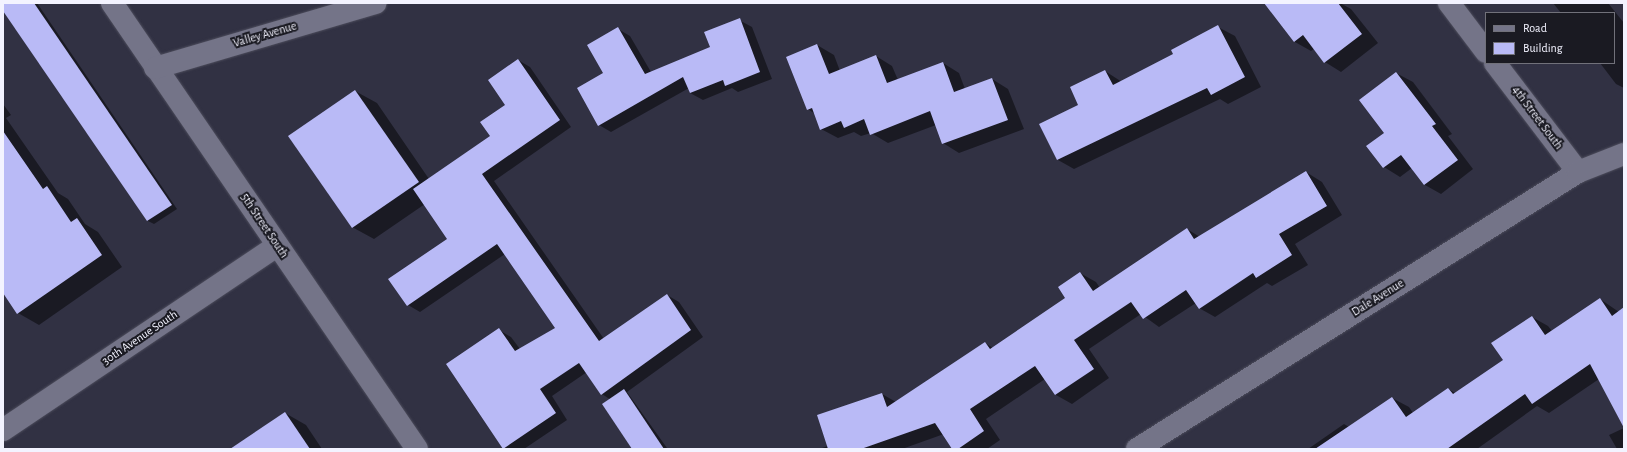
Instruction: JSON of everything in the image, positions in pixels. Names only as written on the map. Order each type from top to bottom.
[{"type":"street","name":"5th Street South","points":[[112,3],[417,449]]},
{"type":"street","name":"Valley Avenue","points":[[155,68],[376,3]]},
{"type":"street","points":[[1449,3],[1485,51]]},
{"type":"street","name":"4th Street South","points":[[1496,64],[1578,172]]},
{"type":"street","name":"Dale Avenue","points":[[1137,449],[1578,172],[1624,154]]},
{"type":"street","name":"30th Avenue South","points":[[3,430],[277,246]]},
{"type":"building","points":[[3,3],[34,3],[172,205],[147,221],[3,11]]},
{"type":"building","points":[[1264,3],[1338,3],[1362,34],[1324,63],[1303,35],[1294,42]]},
{"type":"building","points":[[740,18],[760,72],[725,86],[723,80],[690,93],[683,77],[598,126],[577,88],[603,73],[587,45],[618,27],[645,74],[710,47],[704,32]]},
{"type":"building","points":[[1218,25],[1245,77],[1211,95],[1207,88],[1057,160],[1039,124],[1078,105],[1070,87],[1105,70],[1113,85],[1173,54],[1171,50]]},
{"type":"building","points":[[817,44],[829,74],[876,55],[887,83],[943,62],[954,92],[992,78],[1008,120],[942,144],[930,111],[870,135],[864,119],[844,128],[841,121],[820,130],[812,108],[807,110],[786,57]]},
{"type":"building","points":[[518,59],[560,120],[482,174],[599,341],[667,294],[691,330],[601,395],[579,363],[540,389],[556,413],[503,449],[446,364],[499,328],[515,351],[555,328],[497,244],[407,306],[388,279],[447,239],[413,189],[490,136],[480,122],[505,105],[488,80]]},
{"type":"building","points":[[1396,72],[1436,124],[1432,126],[1458,160],[1424,185],[1401,155],[1383,168],[1366,146],[1384,133],[1359,100]]},
{"type":"building","points":[[355,90],[419,182],[352,228],[288,136]]},
{"type":"building","points":[[3,131],[43,189],[47,186],[71,222],[77,218],[102,255],[17,314],[3,293]]},
{"type":"building","points":[[1306,171],[1327,206],[1279,234],[1292,255],[1256,278],[1253,273],[1199,309],[1186,290],[1143,319],[1131,302],[1074,340],[1094,369],[1055,395],[1035,366],[970,409],[984,431],[958,449],[952,449],[935,423],[861,449],[828,449],[817,415],[882,393],[887,407],[985,342],[990,349],[1065,298],[1058,287],[1080,272],[1093,291],[1187,228],[1194,239]]},
{"type":"building","points":[[1600,298],[1612,316],[1624,307],[1624,428],[1590,364],[1532,404],[1525,394],[1447,449],[1315,449],[1392,397],[1406,417],[1448,388],[1453,394],[1503,360],[1491,343],[1532,316],[1545,335]]},
{"type":"building","points":[[624,389],[664,449],[632,449],[602,404]]},
{"type":"building","points":[[285,412],[310,449],[230,449]]}]
